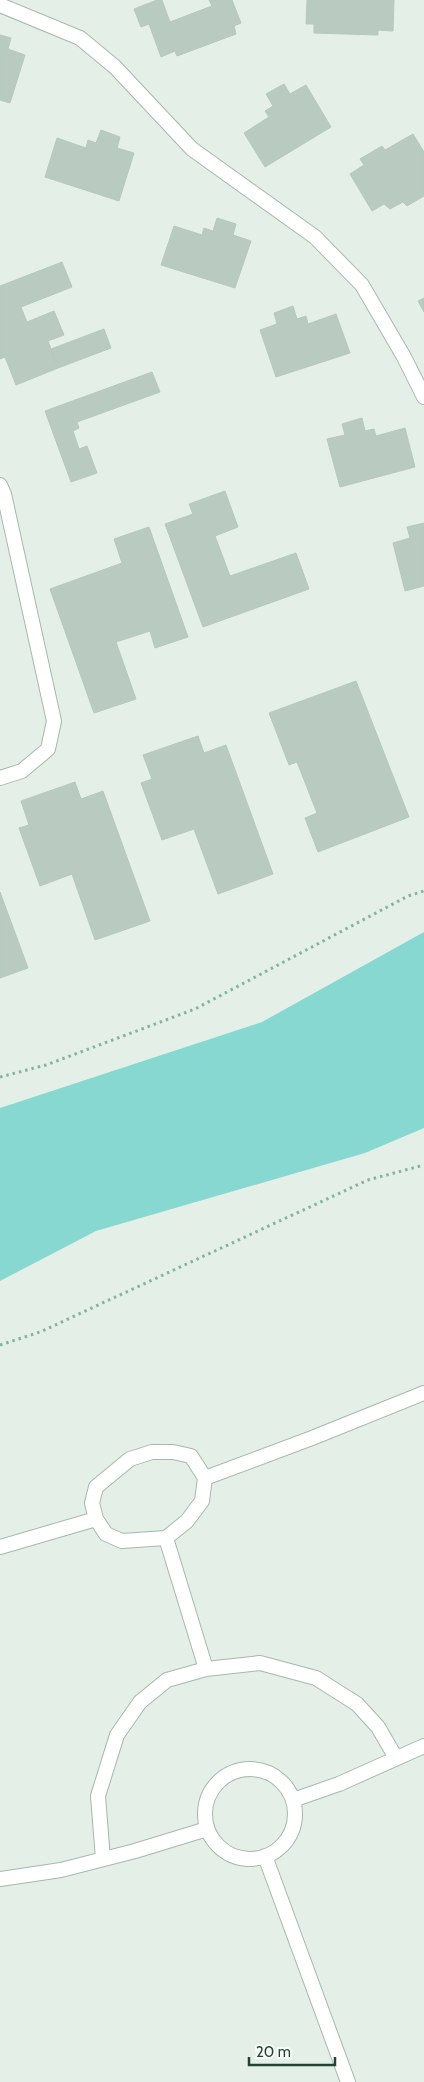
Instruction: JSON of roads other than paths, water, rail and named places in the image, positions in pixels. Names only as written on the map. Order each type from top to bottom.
[{"type":"lane","points":[[0,5],[80,38],[115,67],[192,149],[315,237],[362,285],[404,357],[424,397]]},
{"type":"lane","points":[[0,485],[4,494],[54,721],[48,750],[22,771],[0,778]]},
{"type":"lane","points":[[205,1478],[321,1435],[424,1393]]},
{"type":"lane","points":[[152,1452],[173,1452],[191,1456],[205,1478],[202,1501],[187,1521],[166,1538],[122,1541],[106,1534],[96,1519],[92,1503],[96,1487],[130,1459],[152,1452]]},
{"type":"lane","points":[[0,1548],[96,1519]]},
{"type":"lane","points":[[166,1538],[206,1669]]},
{"type":"lane","points":[[103,1859],[98,1796],[117,1735],[140,1702],[168,1680],[206,1669],[260,1663],[316,1678],[357,1704],[378,1727],[396,1758]]},
{"type":"lane","points":[[294,1800],[339,1784],[424,1746]]},
{"type":"lane","points":[[251,1768],[266,1771],[286,1786],[294,1800],[294,1824],[291,1834],[282,1846],[264,1856],[250,1859],[227,1853],[214,1843],[204,1818],[206,1803],[216,1783],[235,1770],[251,1768]]},
{"type":"lane","points":[[0,1879],[61,1870],[207,1829]]},
{"type":"lane","points":[[264,1856],[348,2082]]},
{"type":"water","points":[[424,932],[424,1128],[365,1153],[96,1231],[0,1281],[0,1108],[262,1022]]}]
